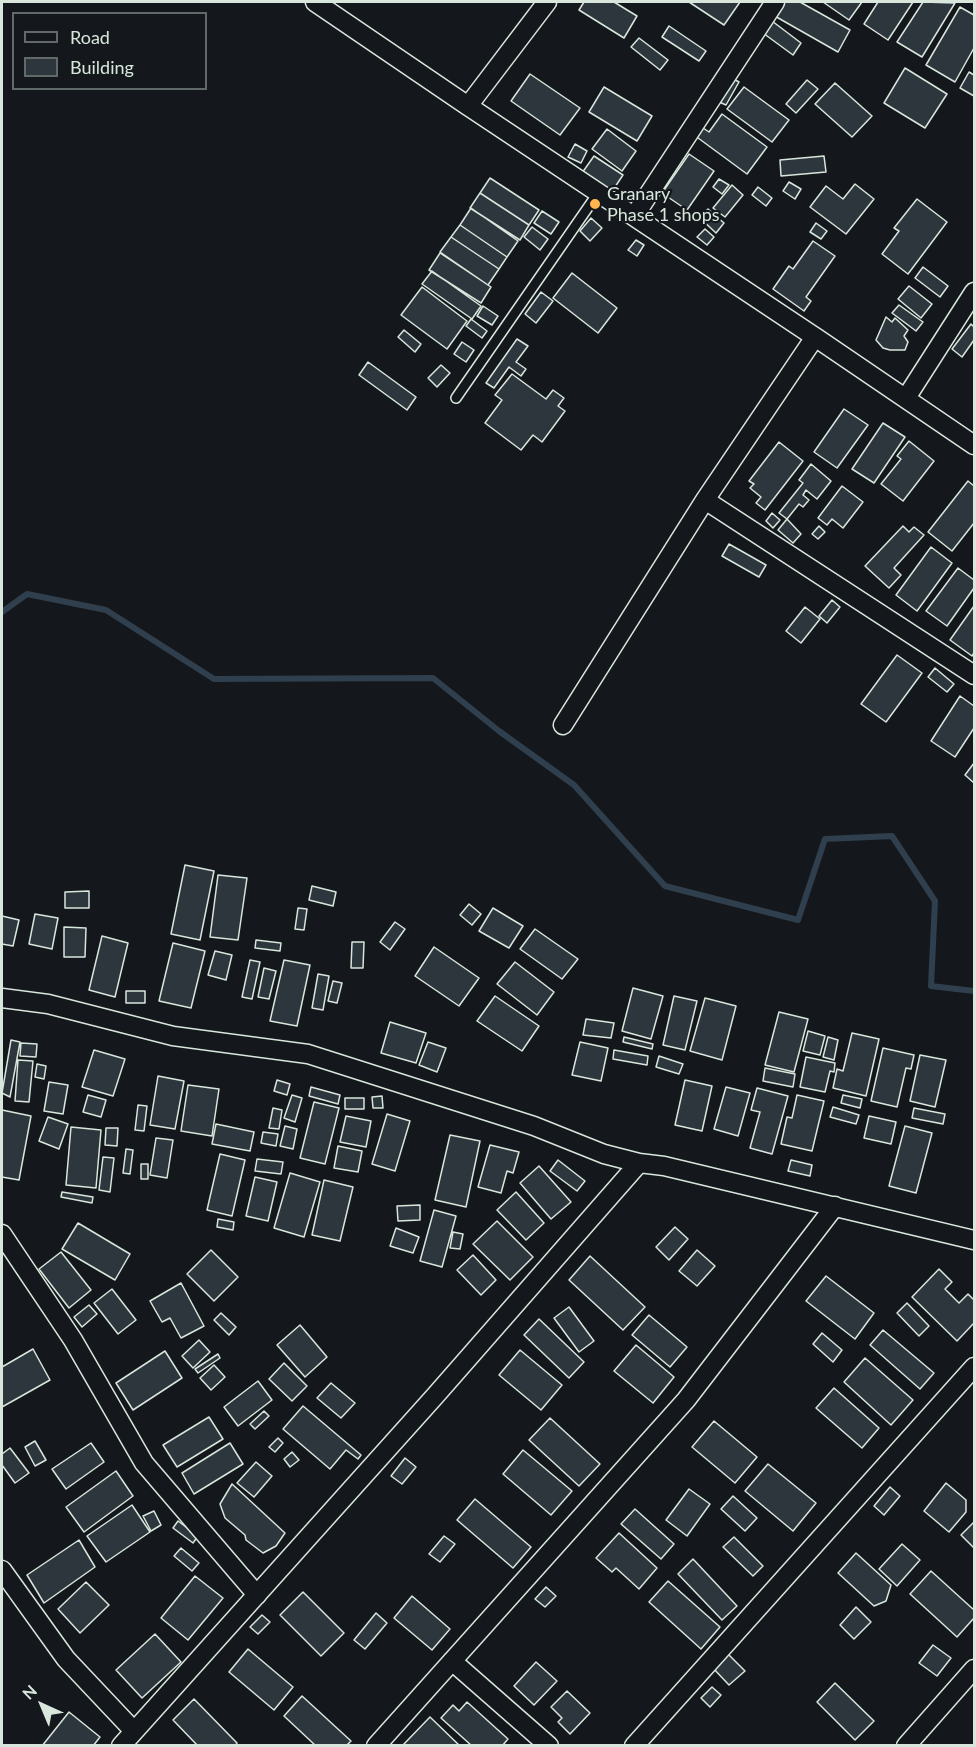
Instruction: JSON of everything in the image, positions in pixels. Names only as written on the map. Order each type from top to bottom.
[{"type":"street","points":[[468,106],[547,2]]},
{"type":"street","points":[[635,216],[776,2]]},
{"type":"street","points":[[320,3],[468,106],[975,445]]},
{"type":"street","points":[[906,398],[975,292]]},
{"type":"street","points":[[563,725],[705,500],[815,337]]},
{"type":"street","points":[[705,500],[975,675]]},
{"type":"street","points":[[2,998],[48,1004],[173,1036],[308,1054],[524,1122],[604,1154],[639,1163],[664,1166],[975,1240]]},
{"type":"street","points":[[121,1746],[639,1163]]},
{"type":"street","points":[[376,1746],[686,1400],[835,1206]]},
{"type":"street","points":[[2,1234],[73,1340],[144,1463],[257,1595]]},
{"type":"street","points":[[634,1746],[975,1367]]},
{"type":"street","points":[[2,1570],[66,1659],[133,1730]]},
{"type":"street","points":[[452,1660],[549,1746]]},
{"type":"street","points":[[906,1746],[975,1669]]},
{"type":"lane","points":[[456,398],[598,193]]},
{"type":"building","points":[[584,2],[614,2],[637,16],[624,38],[579,10]]},
{"type":"building","points":[[689,2],[740,2],[724,25]]},
{"type":"building","points":[[781,2],[800,2],[850,30],[838,52],[773,15]]},
{"type":"building","points":[[823,2],[862,2],[849,20]]},
{"type":"building","points":[[878,2],[913,2],[888,40],[864,24]]},
{"type":"building","points":[[923,2],[955,3],[922,57],[897,42]]},
{"type":"building","points":[[960,7],[974,15],[974,48],[955,82],[926,65]]},
{"type":"building","points":[[772,21],[801,43],[793,55],[763,33]]},
{"type":"building","points":[[669,26],[706,51],[699,61],[662,37]]},
{"type":"building","points":[[639,38],[668,60],[660,70],[631,47]]},
{"type":"building","points":[[905,68],[947,94],[925,128],[884,103]]},
{"type":"building","points":[[969,72],[974,75],[974,96],[960,88]]},
{"type":"building","points":[[530,74],[580,108],[560,135],[511,101]]},
{"type":"building","points":[[730,77],[739,82],[726,105],[717,101]]},
{"type":"building","points":[[807,80],[818,89],[796,113],[786,104]]},
{"type":"building","points":[[835,83],[872,116],[852,137],[815,104]]},
{"type":"building","points":[[604,87],[652,116],[637,141],[589,112]]},
{"type":"building","points":[[744,87],[789,120],[772,142],[727,109]]},
{"type":"building","points":[[722,114],[767,147],[747,174],[694,135],[700,126],[709,132]]},
{"type":"building","points":[[607,129],[636,151],[622,171],[592,149]]},
{"type":"building","points":[[575,144],[587,151],[581,163],[568,157]]},
{"type":"building","points":[[689,154],[714,171],[687,210],[662,193]]},
{"type":"building","points":[[594,156],[623,175],[611,193],[582,173]]},
{"type":"building","points":[[824,156],[826,172],[781,176],[780,160]]},
{"type":"building","points":[[490,178],[539,210],[529,225],[480,193]]},
{"type":"building","points":[[719,179],[729,185],[722,194],[713,187]]},
{"type":"building","points":[[789,182],[801,189],[795,199],[783,191]]},
{"type":"building","points":[[855,184],[874,199],[846,234],[810,207],[826,186],[843,199]]},
{"type":"building","points":[[732,185],[743,195],[725,217],[713,208]]},
{"type":"building","points":[[758,187],[772,198],[766,206],[752,195]]},
{"type":"building","points":[[480,193],[529,225],[520,240],[470,208]]},
{"type":"building","points":[[917,199],[947,222],[908,274],[882,254],[899,231],[894,228]]},
{"type":"building","points":[[471,208],[518,241],[507,257],[460,225]]},
{"type":"building","points":[[708,209],[724,223],[716,233],[700,218]]},
{"type":"building","points":[[542,211],[559,222],[551,234],[534,223]]},
{"type":"building","points":[[591,218],[602,228],[590,241],[580,231]]},
{"type":"building","points":[[816,223],[827,231],[821,239],[810,232]]},
{"type":"building","points":[[460,225],[507,257],[499,269],[451,237]]},
{"type":"building","points":[[532,227],[548,239],[540,250],[524,237]]},
{"type":"building","points":[[705,229],[714,237],[707,245],[697,237]]},
{"type":"building","points":[[451,237],[499,269],[488,285],[440,252]]},
{"type":"building","points":[[636,240],[644,245],[637,256],[628,250]]},
{"type":"building","points":[[813,241],[835,256],[806,297],[811,301],[804,311],[773,289],[789,266],[793,269]]},
{"type":"building","points":[[440,253],[491,287],[481,303],[429,270]]},
{"type":"building","points":[[923,267],[948,286],[940,297],[915,278]]},
{"type":"building","points":[[432,271],[481,306],[472,319],[422,284]]},
{"type":"building","points":[[572,273],[617,308],[598,333],[553,298]]},
{"type":"building","points":[[909,286],[932,304],[921,318],[898,299]]},
{"type":"building","points":[[422,287],[467,321],[447,349],[401,315]]},
{"type":"building","points":[[541,292],[553,301],[536,323],[525,314]]},
{"type":"building","points":[[899,305],[923,322],[916,331],[892,313]]},
{"type":"building","points":[[483,306],[498,316],[492,325],[477,316]]},
{"type":"building","points":[[886,317],[892,322],[895,318],[908,330],[904,336],[908,342],[905,350],[883,348],[876,340]]},
{"type":"building","points":[[471,319],[487,331],[482,338],[466,326]]},
{"type":"building","points":[[971,324],[974,327],[974,340],[962,357],[952,349]]},
{"type":"building","points":[[404,330],[421,344],[415,352],[398,337]]},
{"type":"building","points":[[517,339],[528,346],[516,362],[526,369],[521,376],[509,367],[494,388],[486,383]]},
{"type":"building","points":[[462,342],[474,350],[466,362],[454,354]]},
{"type":"building","points":[[368,362],[416,397],[407,410],[359,375]]},
{"type":"building","points":[[441,365],[450,373],[437,387],[428,378]]},
{"type":"building","points":[[512,374],[546,399],[553,390],[564,398],[558,406],[565,411],[542,442],[533,435],[521,450],[485,423],[502,400],[495,395]]},
{"type":"building","points":[[844,409],[868,425],[837,468],[814,452]]},
{"type":"building","points":[[883,423],[905,437],[874,483],[852,469]]},
{"type":"building","points":[[909,441],[934,461],[903,501],[881,484],[901,459],[897,456]]},
{"type":"building","points":[[779,442],[803,461],[765,510],[756,503],[761,497],[750,488],[754,484],[749,481]]},
{"type":"building","points":[[811,464],[831,481],[817,499],[806,490],[803,495],[809,500],[803,507],[799,504],[787,519],[779,513],[803,483],[799,480]]},
{"type":"building","points":[[968,481],[974,486],[974,523],[952,551],[928,532]]},
{"type":"building","points":[[842,486],[863,502],[843,528],[832,519],[827,525],[818,518]]},
{"type":"building","points":[[772,513],[780,520],[773,528],[766,521]]},
{"type":"building","points":[[787,519],[801,534],[793,543],[778,530]]},
{"type":"building","points":[[819,526],[825,532],[818,539],[812,534]]},
{"type":"building","points":[[903,526],[909,532],[914,527],[924,535],[894,568],[901,575],[889,588],[865,566]]},
{"type":"building","points":[[729,544],[766,565],[759,577],[722,556]]},
{"type":"building","points":[[931,547],[952,563],[917,611],[896,595]]},
{"type":"building","points":[[958,568],[974,580],[974,588],[947,626],[926,611]]},
{"type":"building","points":[[832,600],[840,607],[827,623],[819,616]]},
{"type":"building","points":[[974,606],[974,653],[972,656],[950,640]]},
{"type":"building","points":[[805,607],[820,619],[801,643],[786,631]]},
{"type":"building","points":[[897,655],[922,673],[886,722],[861,704]]},
{"type":"building","points":[[935,668],[954,684],[947,692],[928,677]]},
{"type":"building","points":[[960,696],[974,706],[974,728],[955,757],[931,741]]},
{"type":"building","points":[[974,763],[974,783],[965,775]]},
{"type":"building","points":[[185,865],[214,871],[200,940],[171,934]]},
{"type":"building","points":[[218,875],[247,878],[238,940],[210,937]]},
{"type":"building","points":[[312,886],[336,892],[333,906],[309,900]]},
{"type":"building","points":[[89,891],[89,908],[65,908],[65,892]]},
{"type":"building","points":[[469,904],[481,914],[472,925],[460,915]]},
{"type":"building","points":[[298,908],[307,909],[304,930],[295,929]]},
{"type":"building","points":[[493,908],[523,926],[509,948],[479,931]]},
{"type":"building","points":[[35,914],[58,918],[52,949],[29,944]]},
{"type":"building","points":[[2,916],[19,920],[13,946],[2,944]]},
{"type":"building","points":[[395,922],[405,929],[390,950],[380,942]]},
{"type":"building","points":[[64,927],[86,928],[85,957],[64,957]]},
{"type":"building","points":[[535,929],[578,959],[562,979],[520,949]]},
{"type":"building","points":[[102,936],[128,943],[115,997],[89,990]]},
{"type":"building","points":[[256,940],[281,943],[280,951],[255,948]]},
{"type":"building","points":[[352,942],[364,942],[363,968],[351,968]]},
{"type":"building","points":[[173,943],[205,951],[191,1008],[159,1001]]},
{"type":"building","points":[[434,947],[479,978],[459,1006],[415,976]]},
{"type":"building","points":[[215,951],[232,955],[226,980],[208,975]]},
{"type":"building","points":[[250,960],[260,962],[252,999],[242,997]]},
{"type":"building","points":[[284,960],[310,965],[297,1026],[270,1021]]},
{"type":"building","points":[[515,962],[554,992],[537,1015],[497,984]]},
{"type":"building","points":[[264,968],[276,971],[269,999],[258,997]]},
{"type":"building","points":[[318,974],[329,976],[323,1010],[312,1008]]},
{"type":"building","points":[[333,981],[342,983],[337,1003],[328,1001]]},
{"type":"building","points":[[633,988],[663,996],[651,1039],[622,1031]]},
{"type":"building","points":[[126,991],[145,991],[145,1003],[126,1003]]},
{"type":"building","points":[[495,996],[539,1026],[522,1051],[477,1021]]},
{"type":"building","points":[[674,996],[697,1001],[685,1050],[663,1045]]},
{"type":"building","points":[[705,998],[736,1006],[722,1060],[690,1051]]},
{"type":"building","points":[[779,1012],[808,1019],[794,1072],[765,1065]]},
{"type":"building","points":[[586,1019],[614,1023],[611,1038],[583,1035]]},
{"type":"building","points":[[390,1022],[426,1033],[416,1063],[381,1053]]},
{"type":"building","points":[[808,1031],[825,1036],[820,1055],[803,1051]]},
{"type":"building","points":[[852,1033],[879,1039],[866,1096],[833,1088],[837,1069],[843,1071]]},
{"type":"building","points":[[624,1037],[653,1044],[652,1049],[623,1042]]},
{"type":"building","points":[[828,1037],[838,1040],[834,1060],[823,1057]]},
{"type":"building","points":[[11,1040],[20,1042],[10,1097],[2,1093]]},
{"type":"building","points":[[428,1042],[446,1048],[437,1072],[419,1065]]},
{"type":"building","points":[[580,1042],[608,1048],[601,1081],[572,1075]]},
{"type":"building","points":[[21,1043],[37,1044],[36,1057],[20,1056]]},
{"type":"building","points":[[883,1048],[914,1055],[911,1069],[906,1068],[897,1107],[871,1101]]},
{"type":"building","points":[[94,1050],[125,1059],[113,1096],[82,1087]]},
{"type":"building","points":[[614,1050],[648,1056],[647,1065],[613,1059]]},
{"type":"building","points":[[920,1055],[946,1060],[935,1107],[910,1101]]},
{"type":"building","points":[[659,1056],[683,1064],[679,1074],[656,1067]]},
{"type":"building","points":[[806,1057],[835,1063],[834,1072],[830,1071],[825,1092],[800,1087]]},
{"type":"building","points":[[18,1060],[33,1061],[29,1102],[15,1101]]},
{"type":"building","points":[[37,1064],[46,1066],[44,1079],[35,1077]]},
{"type":"building","points":[[765,1068],[795,1074],[793,1087],[763,1081]]},
{"type":"building","points":[[158,1076],[184,1081],[175,1129],[150,1125]]},
{"type":"building","points":[[277,1080],[290,1084],[287,1095],[274,1091]]},
{"type":"building","points":[[685,1080],[712,1086],[702,1131],[675,1125]]},
{"type":"building","points":[[49,1082],[68,1085],[63,1114],[44,1111]]},
{"type":"building","points":[[188,1085],[219,1089],[212,1136],[181,1131]]},
{"type":"building","points":[[311,1087],[340,1095],[338,1104],[309,1096]]},
{"type":"building","points":[[726,1087],[750,1093],[738,1136],[714,1129]]},
{"type":"building","points":[[757,1088],[788,1096],[772,1154],[750,1148],[760,1112],[751,1110]]},
{"type":"building","points":[[88,1095],[106,1100],[101,1117],[83,1112]]},
{"type":"building","points":[[292,1095],[302,1098],[295,1122],[284,1118]]},
{"type":"building","points":[[797,1095],[824,1101],[812,1151],[781,1144],[787,1117],[792,1118]]},
{"type":"building","points":[[843,1095],[862,1099],[860,1108],[841,1103]]},
{"type":"building","points":[[382,1096],[383,1108],[373,1108],[372,1097]]},
{"type":"building","points":[[345,1098],[364,1098],[364,1109],[345,1109]]},
{"type":"building","points":[[314,1102],[339,1108],[325,1164],[300,1158]]},
{"type":"building","points":[[138,1105],[147,1106],[144,1131],[135,1130]]},
{"type":"building","points":[[833,1107],[859,1115],[856,1124],[830,1117]]},
{"type":"building","points":[[273,1108],[282,1110],[279,1129],[269,1128]]},
{"type":"building","points":[[914,1108],[945,1114],[943,1124],[912,1118]]},
{"type":"building","points":[[2,1110],[31,1116],[19,1180],[2,1177]]},
{"type":"building","points":[[387,1114],[410,1121],[395,1171],[372,1164]]},
{"type":"building","points":[[346,1116],[371,1121],[366,1147],[340,1142]]},
{"type":"building","points":[[869,1116],[896,1122],[891,1144],[864,1138]]},
{"type":"building","points":[[48,1117],[68,1124],[59,1149],[39,1141]]},
{"type":"building","points":[[216,1124],[254,1132],[250,1151],[212,1144]]},
{"type":"building","points":[[285,1126],[297,1129],[293,1149],[280,1146]]},
{"type":"building","points":[[905,1126],[932,1133],[916,1193],[889,1186]]},
{"type":"building","points":[[71,1127],[101,1130],[96,1188],[66,1185]]},
{"type":"building","points":[[106,1128],[118,1128],[117,1146],[105,1145]]},
{"type":"building","points":[[263,1132],[278,1134],[276,1146],[261,1143]]},
{"type":"building","points":[[450,1135],[480,1141],[466,1207],[435,1200]]},
{"type":"building","points":[[156,1138],[173,1140],[167,1178],[150,1175]]},
{"type":"building","points":[[490,1145],[519,1152],[513,1173],[507,1171],[501,1193],[478,1187]]},
{"type":"building","points":[[338,1146],[362,1151],[358,1172],[334,1168]]},
{"type":"building","points":[[126,1149],[133,1150],[130,1174],[123,1173]]},
{"type":"building","points":[[220,1154],[245,1160],[232,1216],[207,1210]]},
{"type":"building","points":[[103,1157],[114,1158],[110,1192],[99,1190]]},
{"type":"building","points":[[257,1159],[283,1162],[281,1174],[255,1171]]},
{"type":"building","points":[[558,1160],[585,1181],[577,1191],[550,1171]]},
{"type":"building","points":[[791,1160],[812,1165],[810,1176],[788,1171]]},
{"type":"building","points":[[141,1164],[148,1164],[148,1179],[141,1179]]},
{"type":"building","points":[[539,1166],[571,1202],[551,1219],[520,1183]]},
{"type":"building","points":[[290,1173],[320,1182],[304,1237],[274,1228]]},
{"type":"building","points":[[255,1177],[277,1182],[268,1221],[246,1216]]},
{"type":"building","points":[[324,1180],[353,1187],[340,1241],[312,1235]]},
{"type":"building","points":[[62,1192],[93,1197],[92,1203],[61,1197]]},
{"type":"building","points":[[516,1192],[544,1223],[526,1240],[497,1210]]},
{"type":"building","points":[[420,1205],[420,1220],[398,1221],[397,1206]]},
{"type":"building","points":[[434,1210],[456,1216],[442,1267],[420,1261]]},
{"type":"building","points":[[218,1219],[234,1222],[233,1230],[217,1227]]},
{"type":"building","points":[[497,1221],[533,1257],[510,1280],[473,1244]]},
{"type":"building","points":[[78,1223],[130,1254],[115,1280],[62,1249]]},
{"type":"building","points":[[675,1227],[688,1239],[669,1260],[656,1247]]},
{"type":"building","points":[[396,1228],[419,1237],[413,1253],[390,1246]]},
{"type":"building","points":[[453,1232],[463,1234],[460,1249],[450,1248]]},
{"type":"building","points":[[211,1250],[238,1277],[214,1301],[187,1274]]},
{"type":"building","points":[[697,1250],[715,1266],[697,1286],[679,1271]]},
{"type":"building","points":[[61,1252],[91,1290],[69,1308],[39,1269]]},
{"type":"building","points":[[473,1255],[496,1280],[481,1295],[457,1270]]},
{"type":"building","points":[[590,1256],[645,1307],[623,1330],[569,1280]]},
{"type":"building","points":[[939,1269],[952,1282],[945,1289],[959,1303],[968,1294],[974,1300],[974,1323],[957,1341],[912,1297]]},
{"type":"building","points":[[826,1276],[874,1313],[855,1339],[806,1301]]},
{"type":"building","points":[[181,1283],[204,1326],[181,1338],[170,1318],[162,1322],[150,1301]]},
{"type":"building","points":[[112,1289],[136,1320],[118,1334],[94,1303]]},
{"type":"building","points":[[907,1303],[929,1326],[919,1336],[897,1313]]},
{"type":"building","points":[[89,1305],[97,1314],[82,1327],[74,1317]]},
{"type":"building","points":[[569,1307],[594,1341],[579,1352],[554,1318]]},
{"type":"building","points":[[221,1313],[236,1327],[229,1335],[214,1320]]},
{"type":"building","points":[[649,1315],[687,1347],[670,1367],[632,1335]]},
{"type":"building","points":[[539,1319],[584,1362],[569,1378],[524,1335]]},
{"type":"building","points":[[300,1325],[327,1357],[305,1377],[277,1345]]},
{"type":"building","points":[[883,1330],[934,1373],[920,1389],[870,1345]]},
{"type":"building","points":[[822,1333],[842,1350],[833,1362],[813,1344]]},
{"type":"building","points":[[199,1340],[210,1352],[193,1368],[182,1356]]},
{"type":"building","points":[[636,1345],[674,1377],[653,1403],[614,1371]]},
{"type":"building","points":[[33,1349],[50,1380],[2,1407],[2,1367]]},
{"type":"building","points":[[520,1350],[562,1385],[541,1410],[499,1375]]},
{"type":"building","points":[[165,1351],[182,1378],[133,1410],[116,1383]]},
{"type":"building","points":[[218,1354],[220,1358],[198,1373],[195,1369]]},
{"type":"building","points":[[865,1358],[913,1400],[891,1425],[844,1382]]},
{"type":"building","points":[[284,1363],[307,1386],[292,1401],[269,1379]]},
{"type":"building","points":[[214,1365],[225,1377],[211,1390],[200,1378]]},
{"type":"building","points":[[258,1381],[272,1400],[238,1426],[224,1407]]},
{"type":"building","points":[[331,1383],[355,1403],[341,1418],[317,1398]]},
{"type":"building","points":[[834,1388],[879,1428],[862,1448],[816,1408]]},
{"type":"building","points":[[303,1406],[361,1455],[358,1459],[346,1450],[330,1469],[283,1429]]},
{"type":"building","points":[[264,1411],[269,1416],[255,1429],[250,1424]]},
{"type":"building","points":[[209,1417],[223,1439],[177,1467],[163,1445]]},
{"type":"building","points":[[550,1418],[600,1464],[579,1486],[529,1440]]},
{"type":"building","points":[[714,1421],[757,1457],[735,1483],[692,1447]]},
{"type":"building","points":[[278,1438],[283,1443],[275,1452],[269,1447]]},
{"type":"building","points":[[35,1441],[46,1460],[35,1466],[25,1447]]},
{"type":"building","points":[[91,1443],[104,1462],[66,1489],[52,1469]]},
{"type":"building","points":[[230,1443],[243,1464],[194,1494],[182,1473]]},
{"type":"building","points":[[10,1448],[29,1473],[15,1483],[2,1465],[2,1454]]},
{"type":"building","points":[[523,1450],[572,1491],[551,1515],[503,1474]]},
{"type":"building","points":[[292,1452],[299,1460],[290,1467],[284,1459]]},
{"type":"building","points":[[405,1458],[416,1467],[402,1484],[391,1476]]},
{"type":"building","points":[[256,1462],[272,1476],[254,1497],[237,1483]]},
{"type":"building","points":[[768,1464],[816,1503],[793,1531],[745,1491]]},
{"type":"building","points":[[116,1471],[133,1496],[84,1532],[66,1507]]},
{"type":"building","points":[[946,1483],[966,1500],[966,1512],[949,1532],[924,1511]]},
{"type":"building","points":[[232,1484],[285,1533],[276,1546],[263,1553],[246,1540],[245,1535],[225,1518],[220,1504]]},
{"type":"building","points":[[890,1487],[900,1496],[884,1515],[874,1506]]},
{"type":"building","points":[[689,1489],[710,1504],[687,1536],[666,1520]]},
{"type":"building","points":[[733,1496],[757,1518],[745,1531],[721,1509]]},
{"type":"building","points":[[475,1499],[531,1547],[513,1568],[457,1520]]},
{"type":"building","points":[[132,1505],[150,1532],[106,1562],[87,1536]]},
{"type":"building","points":[[635,1509],[674,1544],[661,1559],[621,1524]]},
{"type":"building","points":[[154,1511],[161,1525],[151,1531],[143,1516]]},
{"type":"building","points":[[178,1521],[198,1536],[193,1543],[173,1528]]},
{"type":"building","points":[[974,1522],[974,1548],[961,1535]]},
{"type":"building","points":[[619,1533],[657,1568],[639,1589],[616,1568],[612,1572],[596,1558]]},
{"type":"building","points":[[444,1536],[455,1544],[440,1562],[429,1554]]},
{"type":"building","points":[[734,1537],[763,1566],[753,1576],[723,1547]]},
{"type":"building","points":[[79,1540],[95,1567],[44,1603],[27,1575]]},
{"type":"building","points":[[902,1544],[920,1560],[897,1586],[879,1569]]},
{"type":"building","points":[[181,1548],[199,1563],[192,1571],[174,1556]]},
{"type":"building","points":[[856,1553],[891,1585],[886,1601],[874,1606],[838,1573]]},
{"type":"building","points":[[693,1559],[737,1606],[722,1620],[678,1574]]},
{"type":"building","points":[[931,1571],[974,1610],[974,1618],[957,1637],[910,1594]]},
{"type":"building","points":[[195,1576],[223,1598],[188,1640],[161,1618]]},
{"type":"building","points":[[668,1581],[720,1627],[701,1649],[649,1602]]},
{"type":"building","points":[[86,1582],[109,1605],[80,1633],[58,1609]]},
{"type":"building","points":[[546,1587],[556,1596],[545,1607],[535,1599]]},
{"type":"building","points":[[303,1592],[344,1633],[321,1656],[280,1615]]},
{"type":"building","points":[[412,1596],[450,1629],[432,1650],[394,1618]]},
{"type":"building","points":[[856,1607],[871,1622],[854,1639],[840,1625]]},
{"type":"building","points":[[376,1613],[387,1623],[365,1649],[354,1640]]},
{"type":"building","points":[[262,1615],[270,1622],[258,1634],[250,1627]]},
{"type":"building","points":[[155,1634],[181,1662],[142,1698],[116,1670]]},
{"type":"building","points":[[933,1645],[951,1658],[937,1676],[919,1663]]},
{"type":"building","points":[[248,1649],[293,1687],[274,1710],[229,1672]]},
{"type":"building","points":[[727,1653],[745,1671],[729,1685],[712,1667]]},
{"type":"building","points":[[536,1662],[557,1681],[534,1705],[514,1686]]},
{"type":"building","points":[[835,1683],[874,1721],[855,1740],[817,1702]]},
{"type":"building","points":[[712,1687],[721,1695],[710,1707],[701,1698]]},
{"type":"building","points":[[567,1691],[590,1713],[570,1734],[558,1722],[562,1718],[551,1707]]},
{"type":"building","points":[[302,1696],[351,1741],[346,1746],[316,1746],[284,1716]]},
{"type":"building","points":[[194,1699],[237,1743],[235,1746],[198,1746],[173,1720]]},
{"type":"building","points":[[467,1702],[508,1739],[502,1746],[472,1746],[441,1718],[453,1705],[459,1711]]},
{"type":"building","points":[[69,1712],[100,1737],[93,1746],[42,1746]]},
{"type":"building","points":[[430,1717],[460,1746],[403,1745]]},
{"type":"waterway","points":[[2,612],[27,594],[106,610],[214,679],[433,678],[499,731],[574,785],[665,886],[798,920],[825,839],[892,836],[935,901],[931,986],[974,991]]},
{"type":"place","name":"Granary Phase 1 shops","points":[[595,204]]}]
